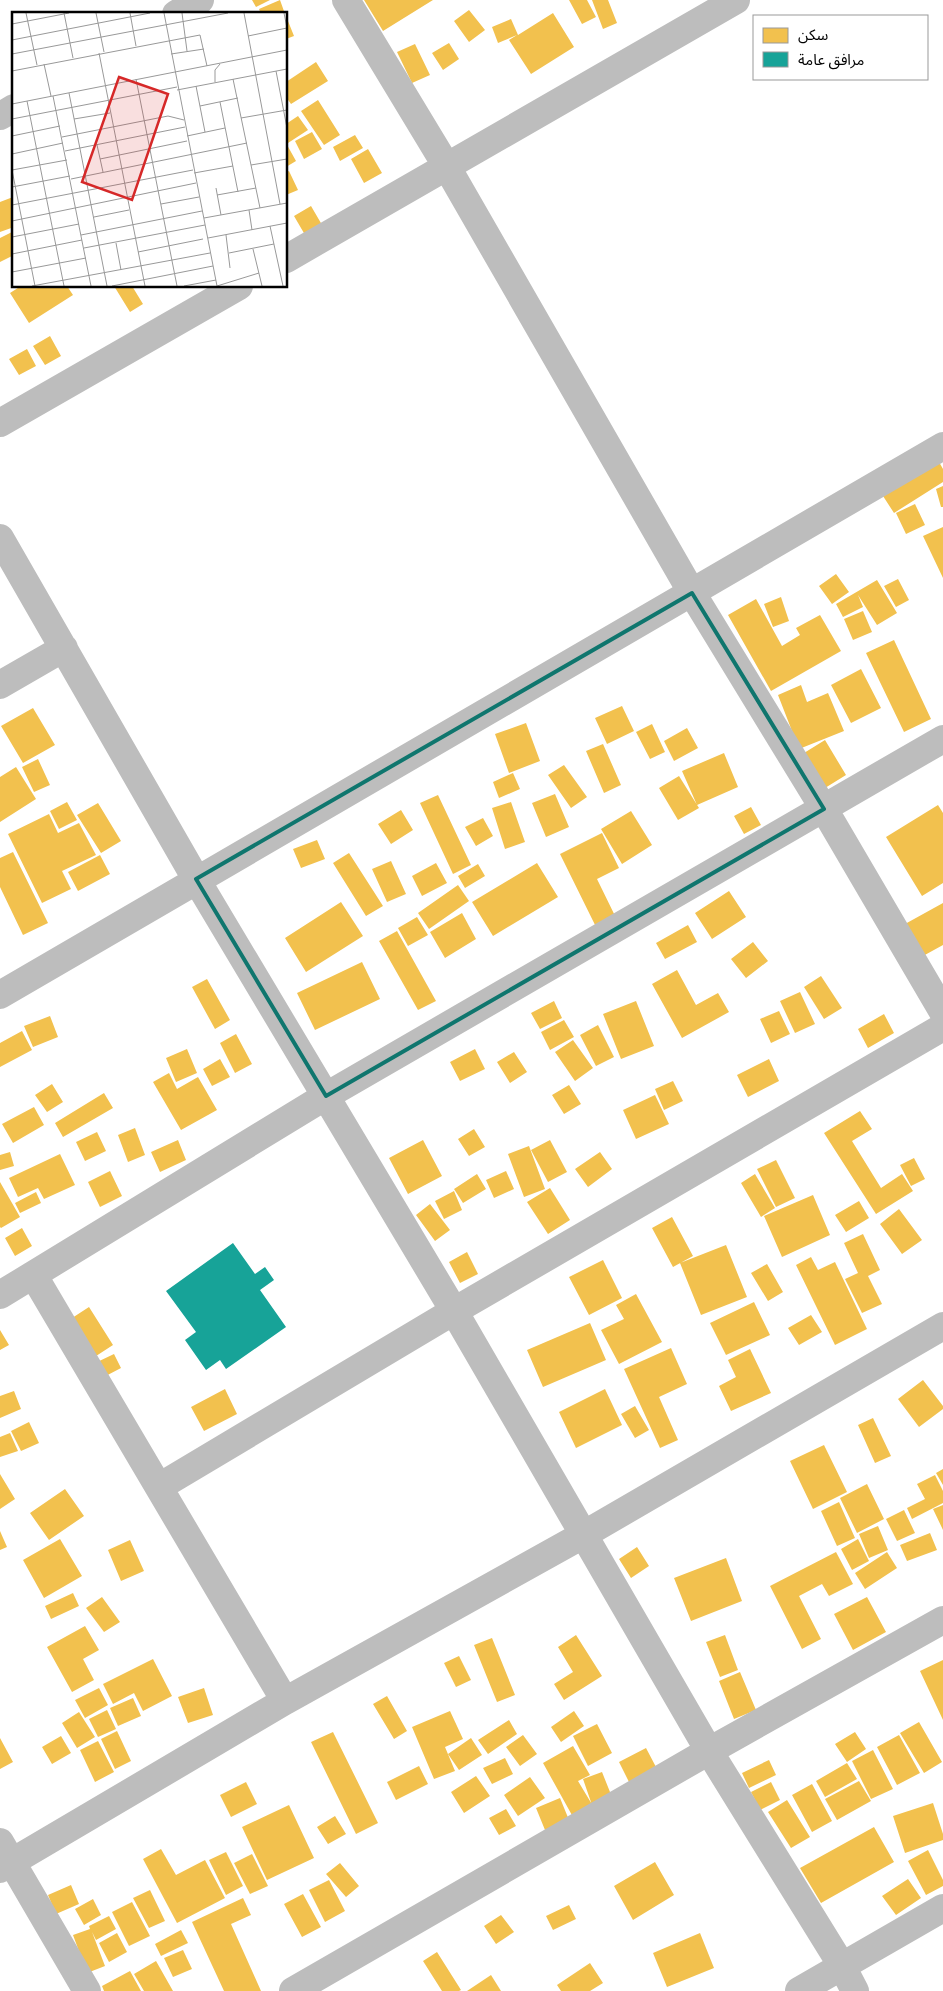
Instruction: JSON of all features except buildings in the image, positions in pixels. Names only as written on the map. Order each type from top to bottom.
[{"type":"street","points":[[179,12],[200,0]]},
{"type":"street","points":[[346,0],[447,167],[692,593],[824,809],[943,1012]]},
{"type":"street","points":[[288,258],[736,0]]},
{"type":"street","points":[[0,116],[12,109]]},
{"type":"street","points":[[0,424],[236,288]]},
{"type":"street","points":[[0,995],[196,879],[943,446]]},
{"type":"street","points":[[0,538],[196,879],[454,1311],[709,1751],[842,1966],[855,1991]]},
{"type":"street","points":[[0,685],[64,648]]},
{"type":"street","points":[[0,1295],[326,1096],[943,739]]},
{"type":"street","points":[[159,1487],[454,1311],[943,1027]]},
{"type":"street","points":[[34,1276],[285,1701]]},
{"type":"street","points":[[87,1991],[4,1858],[583,1535],[943,1326]]},
{"type":"street","points":[[292,1991],[709,1751],[943,1620]]},
{"type":"street","points":[[799,1991],[943,1908]]},
{"type":"highlighted area","points":[[692,593],[824,809],[326,1096],[196,879]]}]
